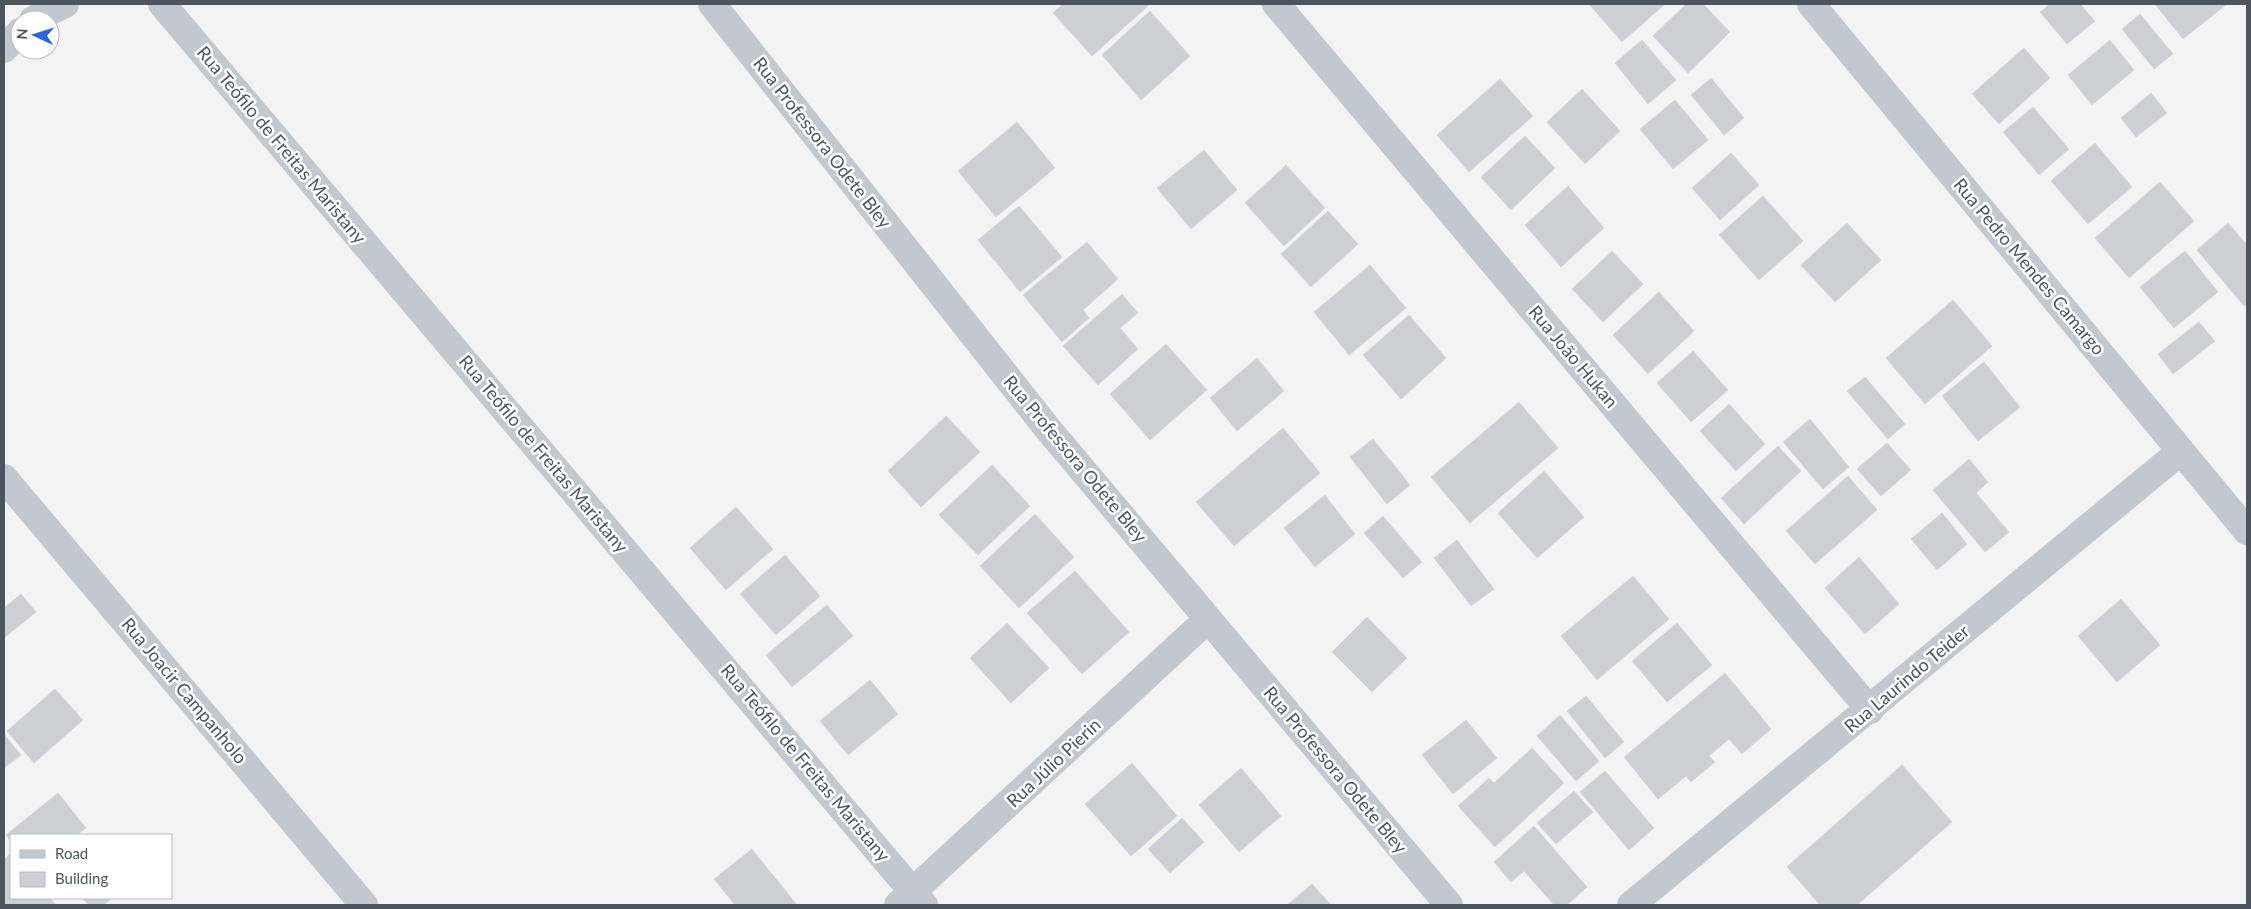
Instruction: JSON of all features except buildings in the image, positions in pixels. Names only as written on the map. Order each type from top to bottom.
[{"type":"street","points":[[53,10],[65,4]]},
{"type":"street","name":"Rua Teófilo de Freitas Maristany","points":[[162,4],[912,901]]},
{"type":"street","name":"Rua Professora Odete Bley","points":[[712,4],[1048,429],[1449,905]]},
{"type":"street","name":"Rua João Hukan","points":[[1276,4],[1870,710]]},
{"type":"street","name":"Rua Pedro Mendes Camargo","points":[[1811,4],[2247,531]]},
{"type":"street","name":"Rua Laurindo Teider","points":[[1631,905],[1870,710],[2181,451]]},
{"type":"street","name":"Rua Joacir Campanholo","points":[[4,478],[364,905]]},
{"type":"street","name":"Rua Júlio Pierin","points":[[912,901],[1208,619]]}]
